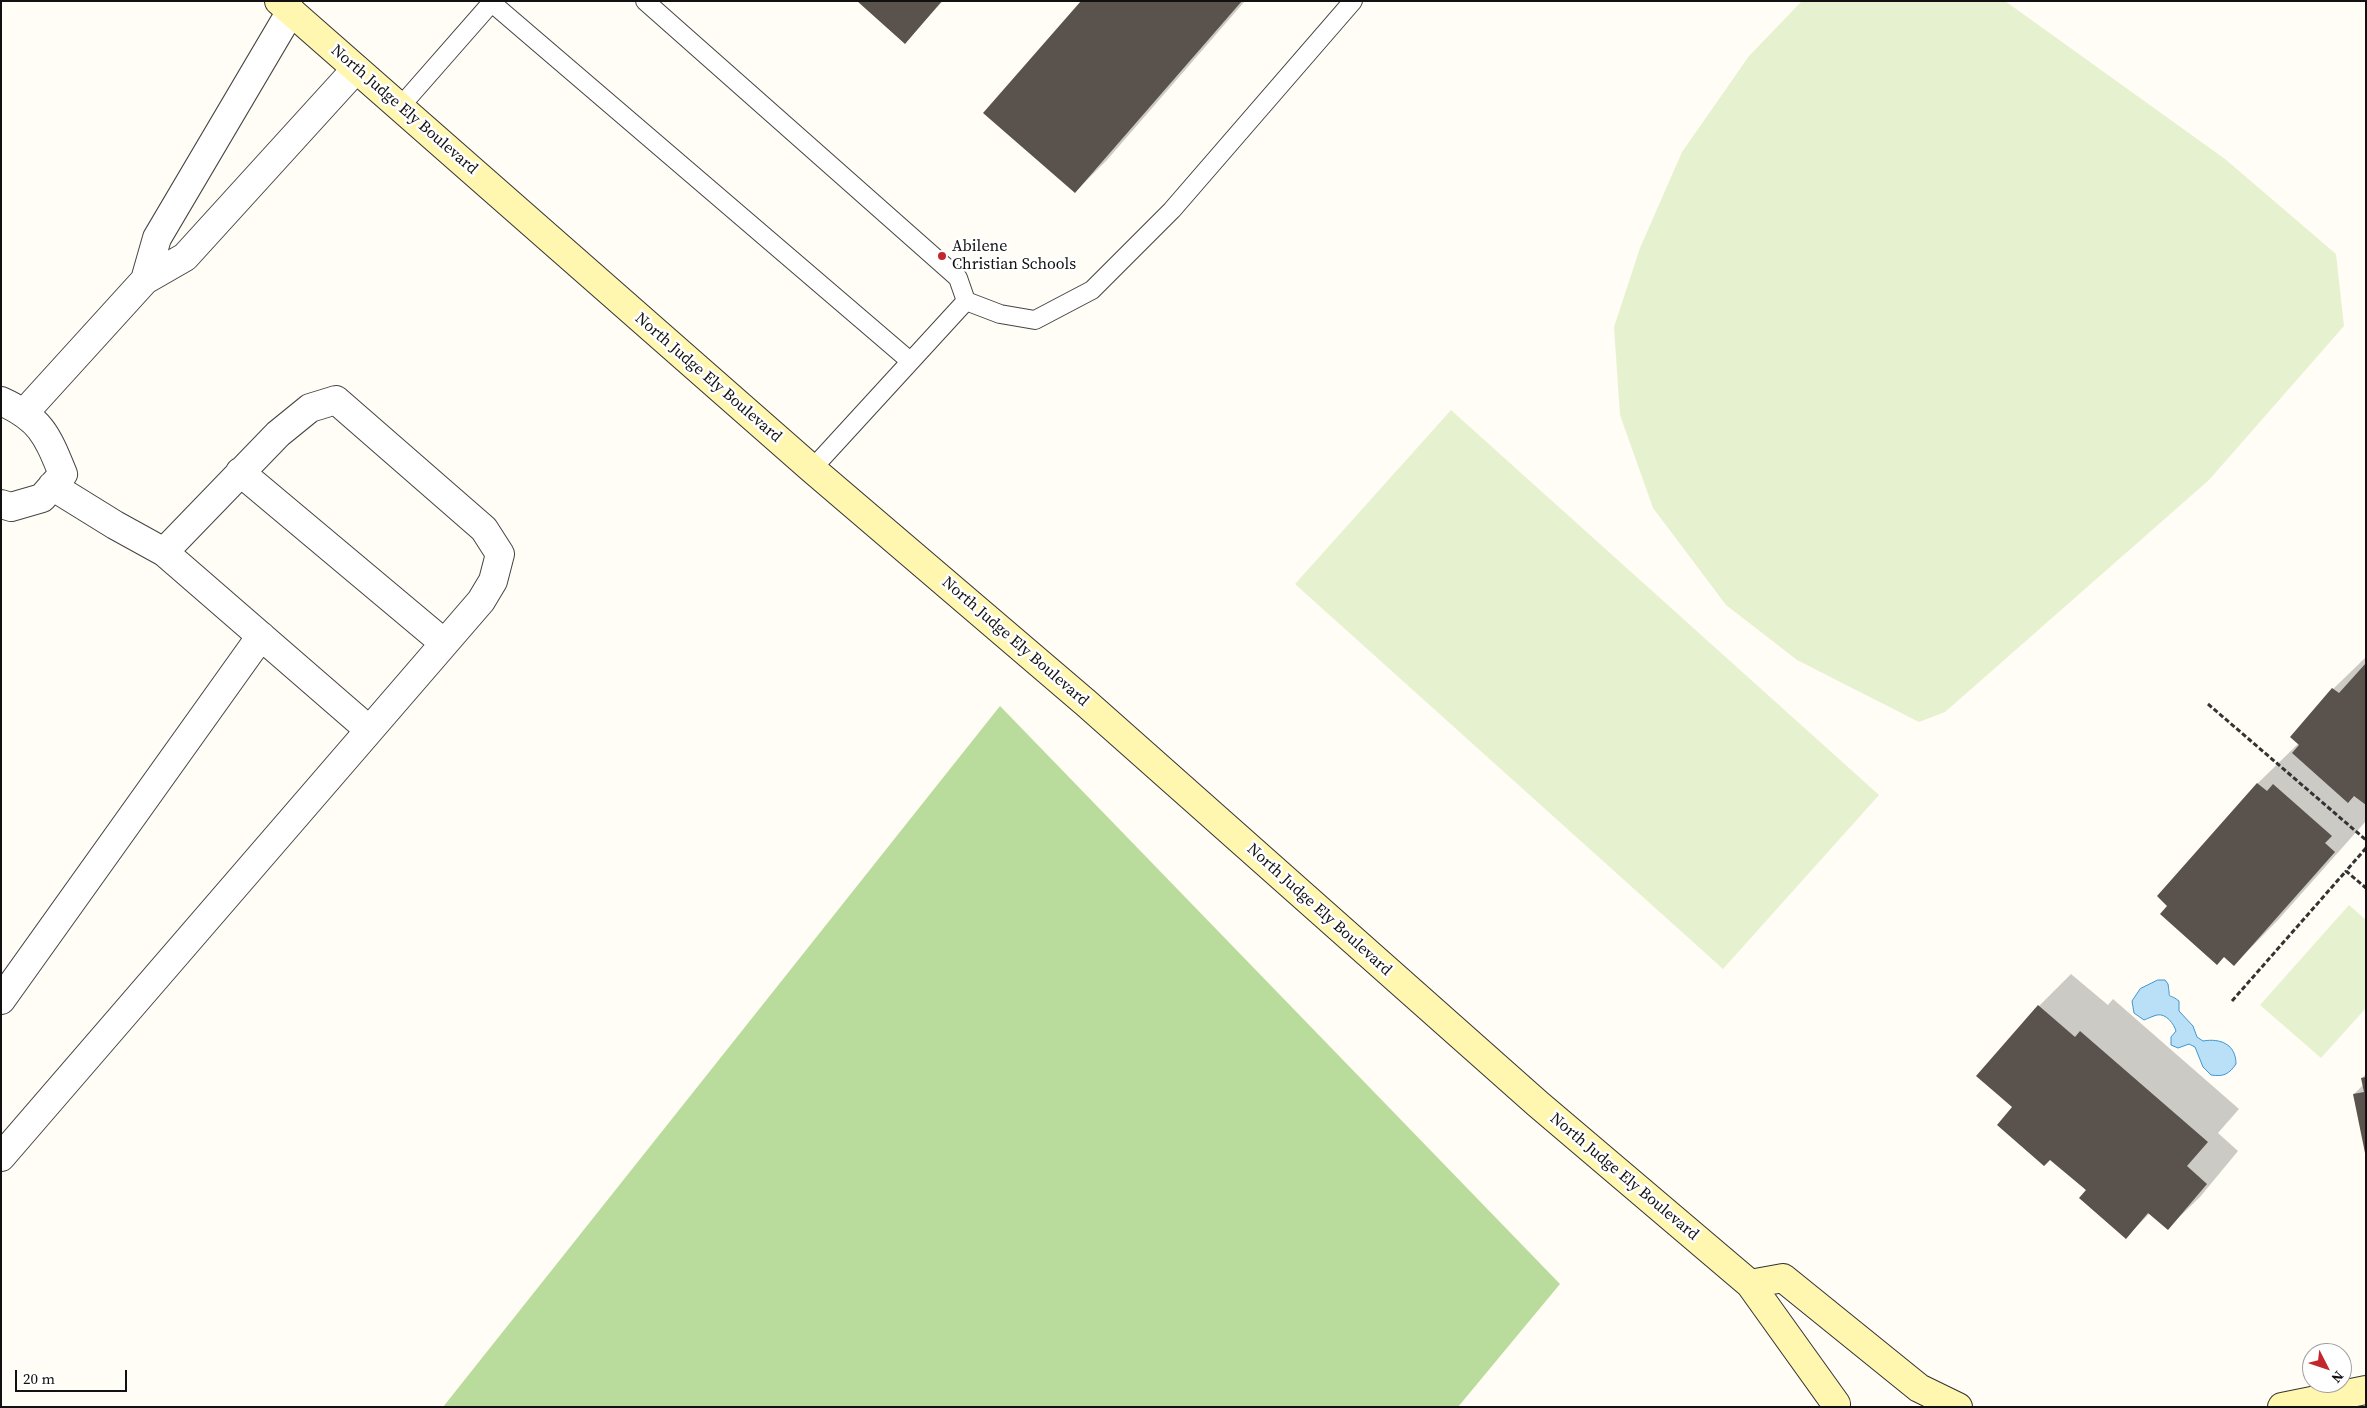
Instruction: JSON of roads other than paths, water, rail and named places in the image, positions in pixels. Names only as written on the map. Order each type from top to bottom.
[{"type":"street","name":"North Judge Ely Boulevard","points":[[285,6],[812,469],[1086,703],[1531,1098],[1750,1284],[1836,1404],[1835,1407]]},
{"type":"street","points":[[145,280],[157,238],[285,6]]},
{"type":"street","points":[[1,504],[11,507],[42,498],[63,474],[49,438],[13,407],[145,280],[185,258],[356,69]]},
{"type":"street","points":[[1,1157],[481,601],[494,582],[500,554],[484,529],[336,400],[310,408],[278,434],[164,552]]},
{"type":"street","points":[[240,472],[444,643]]},
{"type":"street","points":[[52,486],[115,525],[164,552],[368,730]]},
{"type":"street","points":[[1,1000],[261,636]]},
{"type":"street","points":[[1750,1284],[1783,1278],[1919,1388],[1958,1407]]},
{"type":"street","points":[[2282,1407],[2366,1390]]},
{"type":"lane","points":[[645,1],[958,278],[966,301],[1000,314],[1035,320],[1092,290],[1172,210],[1353,1]]},
{"type":"lane","points":[[400,106],[493,2],[910,361]]},
{"type":"lane","points":[[812,469],[966,301]]},
{"type":"water","points":[[2158,980],[2165,980],[2168,984],[2170,996],[2179,1001],[2179,1011],[2193,1026],[2197,1037],[2203,1041],[2221,1042],[2230,1047],[2236,1064],[2231,1070],[2219,1076],[2211,1075],[2203,1067],[2195,1047],[2189,1044],[2178,1048],[2171,1045],[2171,1037],[2176,1031],[2166,1017],[2157,1015],[2144,1020],[2134,1013],[2132,1001],[2140,989]]},
{"type":"place","name":"Abilene Christian Schools","points":[[942,256]]}]
